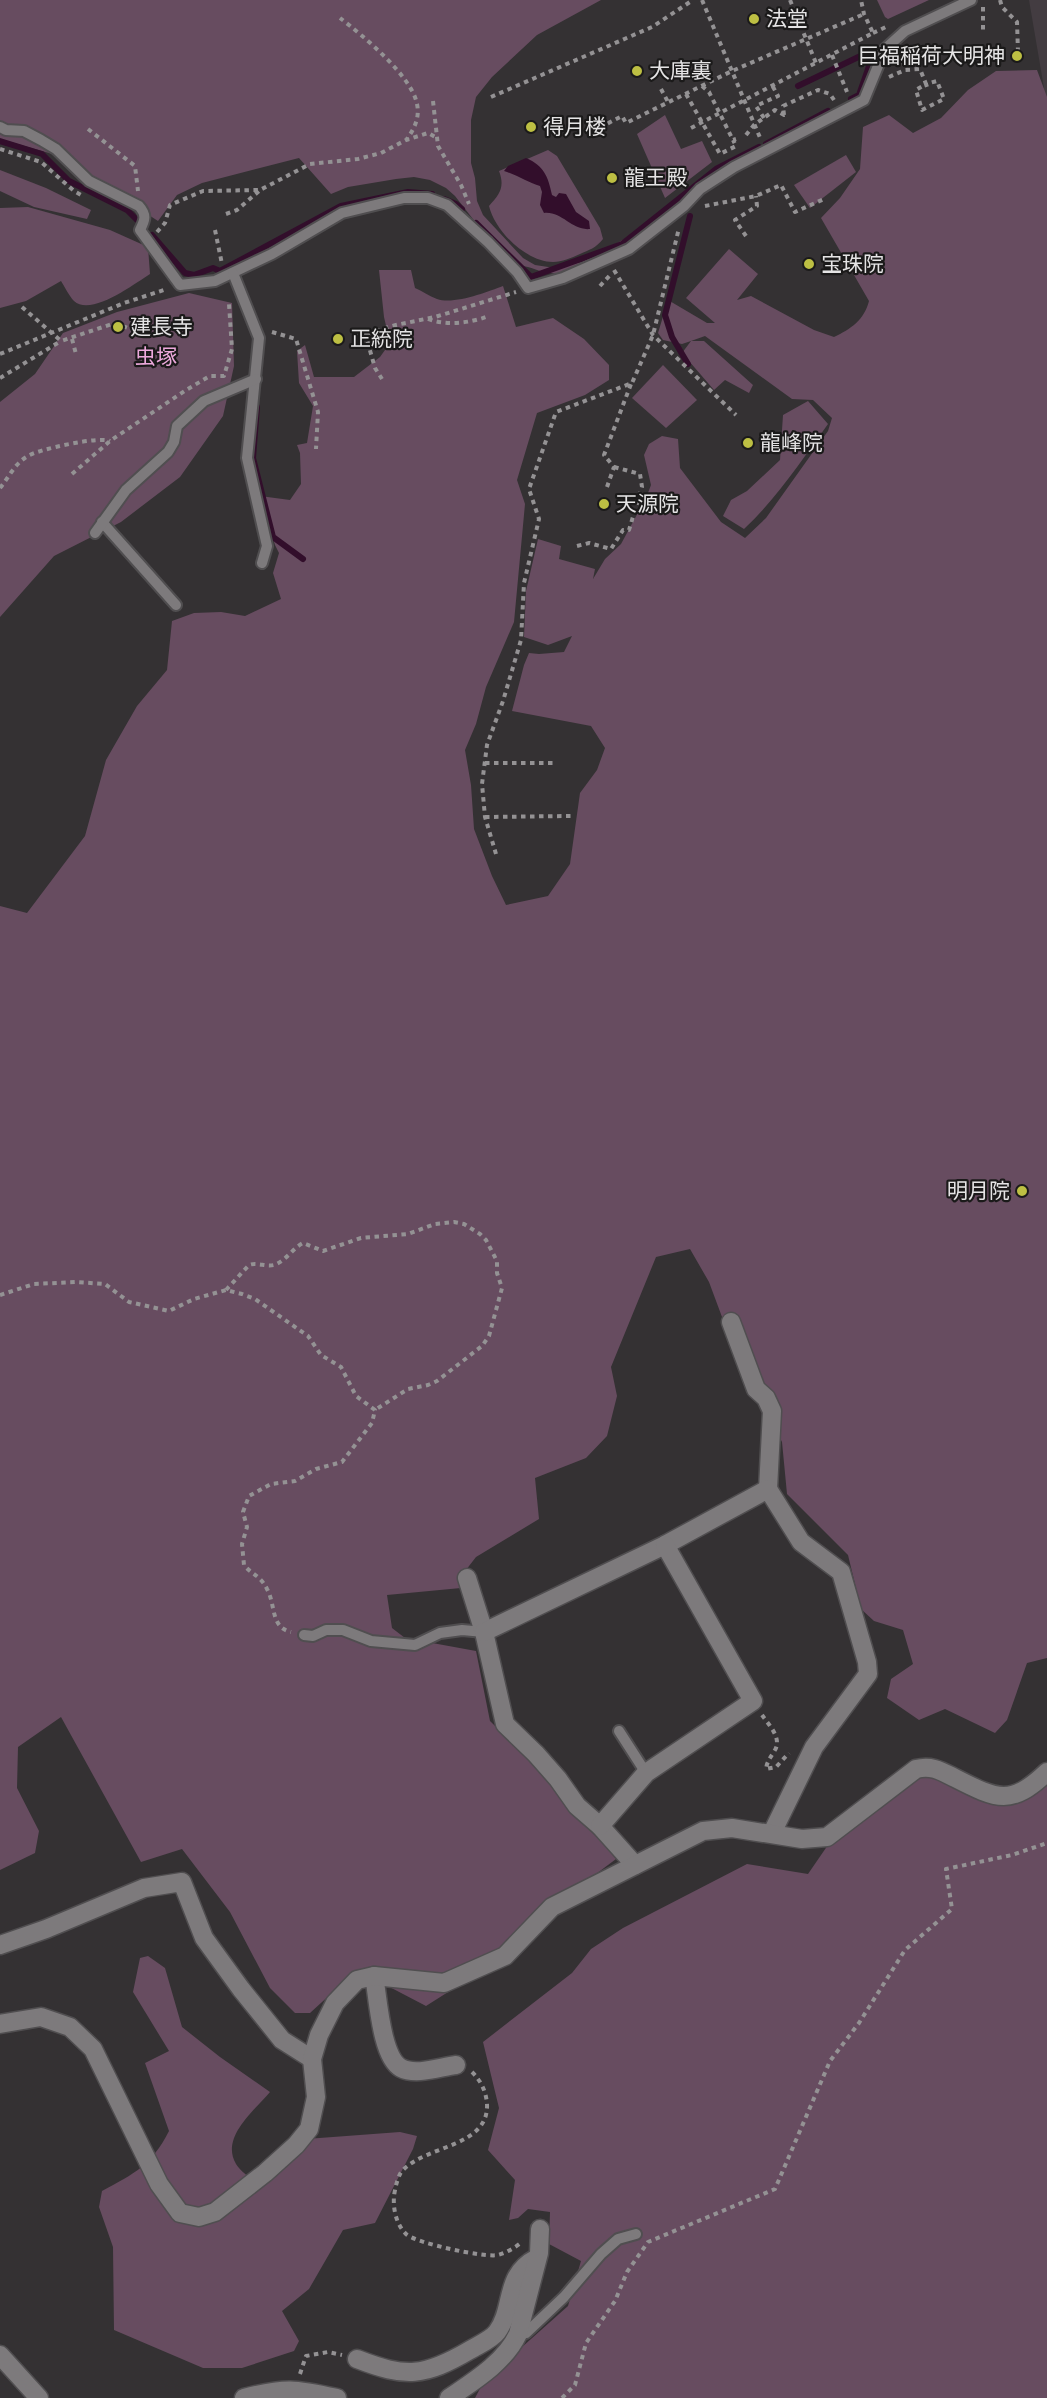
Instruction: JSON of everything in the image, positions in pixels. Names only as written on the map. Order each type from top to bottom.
[{"type":"street","points":[[730,1322],[756,1389],[766,1398],[772,1412],[768,1489],[801,1542],[841,1572],[867,1662],[868,1674],[814,1747],[772,1833]]},
{"type":"street","points":[[484,1632],[665,1545],[768,1489]]},
{"type":"street","points":[[600,1826],[646,1773],[753,1701],[665,1545]]},
{"type":"street","points":[[467,1578],[484,1632],[505,1724],[536,1754],[578,1806],[600,1826],[634,1865]]},
{"type":"street","points":[[0,2024],[41,2017],[70,2027],[93,2049],[159,2184],[180,2213],[199,2217],[215,2212],[265,2173],[296,2145],[309,2129],[316,2097],[312,2059],[319,2035],[336,2003],[357,1980],[374,1976],[444,1983],[505,1956],[552,1907],[703,1831],[732,1828],[802,1839],[827,1837],[916,1769],[928,1766],[993,1795],[1005,1797],[1020,1794],[1047,1772]]},
{"type":"street","points":[[0,1945],[46,1929],[144,1888],[182,1882],[204,1938],[241,1989],[282,2040],[312,2059]]},
{"type":"street","points":[[374,1976],[387,2048],[392,2060],[401,2068],[417,2072],[456,2065]]},
{"type":"street","points":[[449,2398],[502,2358],[519,2334],[537,2258],[540,2229]]},
{"type":"street","points":[[357,2359],[391,2371],[413,2373],[428,2370],[462,2355],[496,2333],[518,2273],[526,2264],[537,2258]]},
{"type":"street","points":[[0,2355],[39,2398]]},
{"type":"street","points":[[244,2398],[279,2389],[298,2389],[337,2398]]},
{"type":"lane","points":[[0,127],[6,130],[24,131],[56,149],[88,181],[139,206],[144,212],[145,219],[140,230],[180,285],[215,281],[233,273],[281,250],[342,213],[404,198],[428,198],[447,206],[467,222],[517,272],[528,288],[562,278],[629,249],[684,206],[700,189],[765,150],[864,100],[885,49],[905,31],[971,0]]},
{"type":"lane","points":[[233,273],[258,338],[256,380],[247,458],[267,546],[262,563]]},
{"type":"lane","points":[[95,533],[126,490],[168,452],[174,442],[177,426],[204,401],[256,380]]},
{"type":"lane","points":[[102,522],[176,605]]},
{"type":"lane","points":[[304,1635],[312,1636],[326,1630],[343,1630],[371,1641],[415,1645],[440,1633],[462,1630],[484,1632]]},
{"type":"lane","points":[[619,1731],[646,1773]]},
{"type":"lane","points":[[519,2334],[526,2333],[564,2297],[601,2254],[618,2239],[636,2234]]},
{"type":"path","points":[[491,97],[652,27],[693,0]]},
{"type":"path","points":[[702,0],[765,150]]},
{"type":"path","points":[[790,0],[816,63]]},
{"type":"path","points":[[691,128],[873,33],[864,14],[861,0]]},
{"type":"path","points":[[1000,0],[1002,7],[1017,22],[1018,52]]},
{"type":"path","points":[[983,30],[984,9]]},
{"type":"path","points":[[597,133],[596,130],[622,116],[626,123],[732,71],[864,14]]},
{"type":"path","points":[[340,18],[379,52],[414,95],[418,106],[418,120],[406,140]]},
{"type":"path","points":[[898,38],[905,70]]},
{"type":"path","points":[[832,55],[847,92]]},
{"type":"path","points":[[882,80],[905,70],[920,69],[928,90]]},
{"type":"path","points":[[937,81],[944,99],[922,110],[916,90],[926,84],[937,81]]},
{"type":"path","points":[[764,118],[756,106],[778,96],[772,85]]},
{"type":"path","points":[[686,94],[720,154],[736,146],[709,92],[702,86]]},
{"type":"path","points":[[661,89],[668,102]]},
{"type":"path","points":[[746,135],[754,125],[775,110],[786,115],[783,106],[818,90],[830,94],[837,104]]},
{"type":"path","points":[[433,101],[438,146],[461,185],[473,215],[467,222]]},
{"type":"path","points":[[88,129],[135,166],[138,196]]},
{"type":"path","points":[[226,214],[237,210],[260,190],[310,164],[358,159],[381,153],[406,140],[428,133],[437,138]]},
{"type":"path","points":[[684,206],[692,208],[756,196],[781,185],[795,212],[824,199]]},
{"type":"path","points":[[148,240],[165,223],[170,205],[203,191],[260,190]]},
{"type":"path","points":[[746,236],[735,220],[757,206],[756,196]]},
{"type":"path","points":[[578,546],[589,543],[611,549],[623,530],[629,530],[642,487],[640,474],[614,467],[604,455],[652,335],[680,224]]},
{"type":"path","points":[[214,230],[221,256]]},
{"type":"path","points":[[611,265],[652,335],[736,415]]},
{"type":"path","points":[[600,286],[614,271]]},
{"type":"path","points":[[0,354],[124,303],[180,285]]},
{"type":"path","points":[[358,336],[428,319],[519,291]]},
{"type":"path","points":[[72,474],[111,441],[210,376],[224,376],[232,349],[228,297]]},
{"type":"path","points":[[22,307],[61,341]]},
{"type":"path","points":[[428,319],[442,323],[455,323],[486,317]]},
{"type":"path","points":[[0,378],[61,341],[115,323],[138,332]]},
{"type":"path","points":[[254,327],[296,339],[318,412],[316,449]]},
{"type":"path","points":[[365,333],[375,368],[382,379]]},
{"type":"path","points":[[72,339],[76,354]]},
{"type":"path","points":[[496,854],[485,817],[482,784],[493,727],[521,640],[524,584],[539,519],[529,489],[556,412],[632,383]]},
{"type":"path","points":[[0,488],[17,464],[29,454],[88,440],[104,438],[111,441]]},
{"type":"path","points":[[607,487],[614,467]]},
{"type":"path","points":[[485,763],[555,763]]},
{"type":"path","points":[[485,817],[571,816]]},
{"type":"path","points":[[0,1295],[34,1284],[76,1282],[105,1284],[129,1302],[169,1311],[195,1299],[226,1290],[249,1265],[253,1263],[272,1266],[303,1243],[323,1251],[361,1238],[408,1234],[446,1221],[464,1224],[480,1234],[494,1254],[497,1273],[502,1283],[489,1336],[474,1353],[437,1381],[408,1389],[375,1410],[372,1423],[342,1462],[316,1468],[295,1481],[271,1484],[249,1496],[243,1507],[247,1527],[242,1544],[244,1565],[262,1580],[269,1591],[275,1617],[283,1630],[304,1635]]},
{"type":"path","points":[[226,1290],[255,1299],[308,1336],[321,1355],[341,1366],[356,1396],[375,1410]]},
{"type":"path","points":[[753,1701],[778,1740],[766,1768],[776,1767],[791,1750]]},
{"type":"path","points":[[562,2398],[575,2385],[585,2343],[615,2301],[627,2272],[648,2242],[776,2189],[830,2061],[859,2023],[905,1950],[952,1909],[946,1869],[1012,1855],[1047,1843]]},
{"type":"path","points":[[456,2065],[469,2069],[481,2081],[486,2097],[487,2113],[477,2133],[417,2159],[401,2171],[394,2196],[396,2218],[406,2235],[423,2244],[497,2255],[517,2246],[540,2229]]},
{"type":"path","points":[[298,2389],[306,2356],[328,2352],[357,2359]]},
{"type":"shaded area","points":[[1029,0],[1047,0],[1047,127],[1036,104],[1044,88]]},
{"type":"shaded area","points":[[526,158],[537,164],[544,172],[552,195],[556,197],[559,193],[566,194],[576,212],[589,221],[590,229],[578,227],[556,215],[544,213],[540,205],[542,192],[540,186],[504,171],[508,166]]},
{"type":"green space","points":[[0,0],[601,0],[537,35],[492,77],[476,97],[471,120],[471,163],[477,201],[483,215],[523,258],[535,265],[555,268],[582,262],[632,235],[641,235],[609,254],[571,271],[546,272],[518,266],[476,223],[455,196],[446,188],[430,180],[414,177],[396,179],[348,187],[331,194],[299,158],[202,183],[177,195],[158,221],[56,155],[0,139]]},
{"type":"green space","points":[[877,0],[929,0],[888,19]]},
{"type":"green space","points":[[1037,70],[1047,97],[1047,1658],[1027,1663],[1007,1720],[995,1733],[945,1709],[919,1720],[887,1698],[891,1679],[913,1664],[903,1630],[874,1621],[861,1609],[848,1555],[787,1494],[782,1442],[756,1389],[738,1360],[709,1282],[690,1249],[656,1257],[611,1367],[617,1396],[607,1436],[586,1458],[535,1478],[539,1519],[476,1557],[459,1579],[461,1588],[387,1595],[392,1628],[405,1638],[476,1651],[490,1721],[553,1783],[616,1859],[552,1907],[505,1956],[426,2006],[357,1970],[310,2013],[295,2013],[270,1988],[230,1912],[182,1849],[141,1862],[61,1717],[18,1747],[17,1788],[39,1831],[35,1853],[0,1870],[0,906],[27,913],[85,836],[106,760],[137,706],[167,670],[172,621],[194,613],[221,612],[245,616],[281,599],[273,573],[279,553],[260,496],[290,500],[301,484],[300,453],[297,445],[307,443],[313,406],[299,383],[297,351],[305,345],[314,377],[354,377],[380,357],[390,343],[384,317],[379,270],[411,270],[415,288],[434,298],[444,300],[470,297],[503,286],[516,327],[553,318],[584,339],[609,365],[609,380],[585,395],[537,413],[517,480],[525,504],[514,622],[486,687],[476,724],[465,750],[471,785],[474,829],[506,905],[548,896],[570,864],[580,793],[597,770],[605,748],[591,726],[512,711],[529,653],[564,652],[572,636],[548,645],[524,637],[526,591],[538,539],[561,546],[559,559],[595,569],[593,579],[605,559],[621,544],[646,498],[651,485],[644,455],[649,444],[662,436],[678,439],[680,468],[721,522],[745,538],[766,518],[828,431],[832,418],[813,400],[792,399],[705,336],[682,344],[663,340],[658,333],[668,300],[707,323],[715,323],[686,298],[729,249],[758,274],[737,300],[751,296],[814,330],[834,337],[846,331],[864,314],[869,301],[821,218],[840,198],[860,169],[863,127],[889,115],[913,133],[941,118],[968,90],[996,71]]},
{"type":"green space","points":[[665,115],[681,149],[702,141],[712,162],[665,198],[637,134]]},
{"type":"green space","points":[[548,150],[557,156],[600,228],[603,239],[589,250],[556,262],[543,261],[522,251],[505,235],[492,216],[489,206],[500,190],[502,182],[499,171]]},
{"type":"green space","points":[[846,155],[856,172],[810,208],[794,185]]},
{"type":"green space","points":[[0,170],[46,188],[91,210],[87,219],[34,207],[0,191]]},
{"type":"green space","points":[[28,207],[110,230],[148,247],[150,274],[112,297],[91,305],[81,305],[74,301],[61,281],[26,301],[0,308],[0,208]]},
{"type":"green space","name":"虫塚","points":[[189,293],[232,303],[234,366],[223,416],[180,477],[121,522],[54,556],[0,617],[0,402],[35,374],[63,333],[117,312]]},
{"type":"green space","points":[[691,341],[704,341],[753,385],[749,393],[725,380],[714,390],[682,353]]},
{"type":"green space","points":[[663,365],[697,400],[666,428],[632,398]]},
{"type":"green space","points":[[808,401],[828,424],[778,492],[744,529],[723,516],[731,500],[747,491],[780,460],[783,415]]},
{"type":"green space","points":[[926,1775],[1007,1804],[1035,1793],[1047,1781],[1047,2398],[475,2398],[484,2381],[568,2306],[581,2261],[549,2244],[550,2212],[528,2209],[518,2218],[509,2220],[515,2180],[488,2150],[499,2108],[483,2042],[572,1973],[591,1949],[623,1928],[747,1864],[808,1874],[830,1842],[911,1781]]},
{"type":"green space","points":[[148,1956],[165,1968],[182,2027],[270,2092],[241,2125],[232,2144],[232,2154],[236,2164],[260,2187],[306,2139],[400,2132],[417,2136],[413,2149],[375,2223],[343,2230],[309,2289],[282,2311],[299,2341],[294,2351],[242,2368],[203,2368],[114,2330],[113,2247],[99,2207],[102,2191],[149,2161],[169,2131],[145,2063],[169,2051],[133,1992],[140,1958]]},
{"type":"waterway","points":[[798,86],[875,49]]},
{"type":"waterway","points":[[851,99],[859,95],[875,49]]},
{"type":"waterway","points":[[766,144],[828,111]]},
{"type":"waterway","points":[[0,141],[42,154],[69,181],[127,210],[137,220]]},
{"type":"waterway","points":[[476,223],[531,277],[622,244],[716,169],[759,147]]},
{"type":"waterway","points":[[152,235],[185,273],[194,275],[213,268],[220,271],[341,206],[408,192],[432,194]]},
{"type":"waterway","points":[[444,199],[462,209]]},
{"type":"waterway","points":[[688,364],[672,337],[665,315],[690,216]]},
{"type":"waterway","points":[[257,407],[253,458],[273,537],[303,559]]},
{"type":"place","name":"法堂","points":[[754,19]]},
{"type":"place","name":"巨福稲荷大明神","points":[[1017,56]]},
{"type":"place","name":"大庫裏","points":[[637,71]]},
{"type":"place","name":"得月楼","points":[[531,127]]},
{"type":"place","name":"龍王殿","points":[[612,178]]},
{"type":"place","name":"宝珠院","points":[[809,264]]},
{"type":"place","name":"建長寺","points":[[118,327]]},
{"type":"place","name":"正統院","points":[[338,339]]},
{"type":"place","name":"龍峰院","points":[[748,443]]},
{"type":"place","name":"天源院","points":[[604,504]]},
{"type":"place","name":"明月院","points":[[1022,1191]]}]
